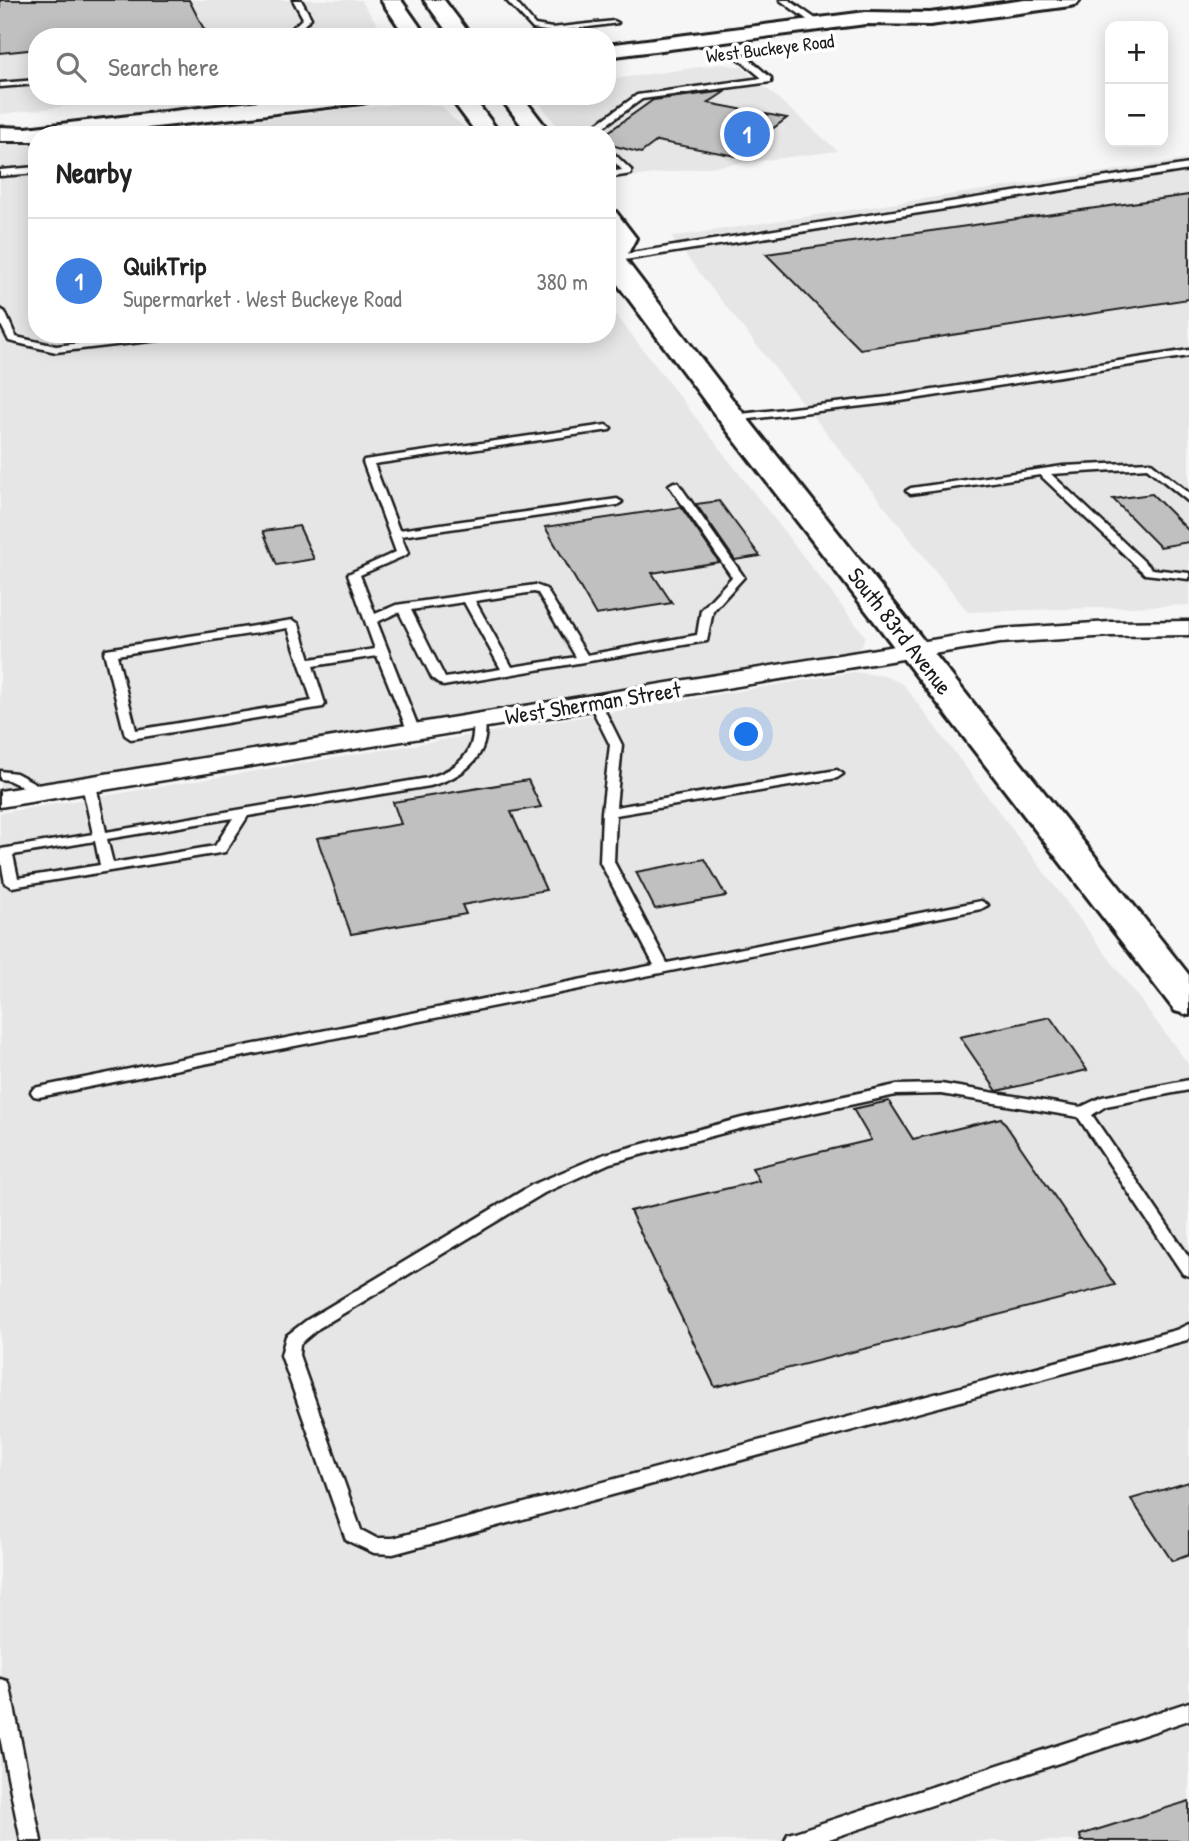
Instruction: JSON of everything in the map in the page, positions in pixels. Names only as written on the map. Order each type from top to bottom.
[{"type":"main road","points":[[391,0],[411,28]]},
{"type":"main road","points":[[434,0],[455,28]]},
{"type":"main road","name":"West Buckeye Road","points":[[616,50],[866,18],[930,19],[1070,0]]},
{"type":"main road","name":"West Buckeye Road","points":[[616,67],[908,30],[930,19]]},
{"type":"main road","points":[[0,123],[15,118],[131,105]]},
{"type":"main road","points":[[104,126],[284,105]]},
{"type":"main road","points":[[467,105],[483,126]]},
{"type":"main road","points":[[517,105],[534,126]]},
{"type":"main road","points":[[0,134],[28,135]]},
{"type":"main road","points":[[616,228],[624,238],[616,249]]},
{"type":"main road","name":"South 83rd Avenue","points":[[616,266],[1189,1002]]},
{"type":"street","name":"West Sherman Street","points":[[0,799],[999,636],[1189,628]]},
{"type":"lane","points":[[297,0],[307,19],[297,28]]},
{"type":"lane","points":[[510,0],[533,27],[539,28]]},
{"type":"lane","points":[[783,0],[819,24]]},
{"type":"lane","points":[[570,28],[614,23]]},
{"type":"lane","points":[[598,126],[640,97],[768,80],[737,53]]},
{"type":"lane","points":[[0,85],[28,83]]},
{"type":"lane","points":[[616,159],[628,172],[616,174]]},
{"type":"lane","points":[[616,257],[1189,167]]},
{"type":"lane","points":[[0,173],[28,171]]},
{"type":"lane","points":[[0,312],[12,339],[28,343]]},
{"type":"lane","points":[[30,343],[56,349],[107,343]]},
{"type":"lane","points":[[732,418],[928,394],[1189,353]]},
{"type":"lane","points":[[414,732],[381,652],[354,574],[402,553],[368,462],[606,428]]},
{"type":"lane","points":[[911,491],[1044,472],[1150,465],[1189,499]]},
{"type":"lane","points":[[1044,472],[1149,572],[1189,576]]},
{"type":"lane","points":[[404,608],[443,682],[699,641],[705,636],[707,610],[738,577],[674,485]]},
{"type":"lane","points":[[395,534],[617,502]]},
{"type":"lane","points":[[371,620],[404,608],[539,589],[584,659]]},
{"type":"lane","points":[[468,598],[509,672]]},
{"type":"lane","points":[[293,624],[305,663],[319,704],[131,734],[110,652],[293,624]]},
{"type":"lane","points":[[305,663],[381,652]]},
{"type":"lane","points":[[595,703],[616,745],[607,862],[662,968]]},
{"type":"lane","points":[[243,814],[220,849],[12,883],[6,852],[243,814],[447,777],[463,767],[481,743],[479,722]]},
{"type":"lane","points":[[609,811],[838,774]]},
{"type":"lane","points":[[0,775],[11,776],[45,792]]},
{"type":"lane","points":[[89,785],[107,867]]},
{"type":"lane","points":[[39,1092],[981,905]]},
{"type":"lane","points":[[1189,1085],[1102,1102],[1083,1112],[942,1089],[896,1090],[742,1124],[605,1159],[538,1189],[313,1324],[292,1340],[289,1355],[353,1535],[374,1545],[393,1546],[1181,1335],[1189,1329]]},
{"type":"lane","points":[[1083,1112],[1189,1270]]},
{"type":"lane","points":[[0,1686],[31,1841]]},
{"type":"lane","points":[[795,1841],[1189,1711]]},
{"type":"shaded area","points":[[0,0],[361,0],[380,28],[28,28],[28,105],[80,105],[0,114]]},
{"type":"shaded area","points":[[722,64],[742,67],[838,151],[616,179],[616,126],[557,126],[541,105],[616,105],[616,79]]},
{"type":"shaded area","points":[[388,105],[432,105],[443,107],[463,126],[199,126]]},
{"type":"shaded area","points":[[28,143],[28,343],[616,343],[616,315],[865,636],[862,646],[850,654],[0,789],[0,145]]},
{"type":"shaded area","points":[[1189,159],[1189,605],[968,612],[671,237]]},
{"type":"shaded area","points":[[854,672],[885,676],[903,684],[1189,1065],[1189,1841],[0,1841],[0,813]]},
{"type":"building","points":[[0,0],[189,0],[203,28],[28,28],[28,50],[0,53]]},
{"type":"building","points":[[726,91],[708,103],[787,118],[736,156],[657,141],[641,153],[616,146],[616,126],[653,100]]},
{"type":"building","points":[[1189,195],[1189,299],[860,349],[766,254]]},
{"type":"building","points":[[1152,494],[1189,531],[1189,542],[1160,547],[1113,499]]},
{"type":"building","points":[[719,501],[760,556],[735,560],[696,504]]},
{"type":"building","points":[[681,507],[719,562],[652,573],[672,603],[596,615],[545,527]]},
{"type":"building","points":[[299,526],[314,559],[277,565],[263,531]]},
{"type":"building","points":[[528,780],[541,807],[511,812],[546,890],[462,905],[466,914],[351,934],[317,838],[401,824],[393,802]]},
{"type":"building","points":[[705,859],[726,896],[655,909],[636,872]]},
{"type":"building","points":[[1050,1017],[1087,1070],[997,1091],[960,1037]]},
{"type":"building","points":[[889,1101],[913,1139],[1001,1118],[1115,1285],[715,1387],[630,1211],[759,1181],[752,1168],[871,1140],[853,1109]]},
{"type":"building","points":[[1189,1482],[1189,1555],[1172,1561],[1131,1499]]},
{"type":"building","points":[[1189,1801],[1189,1841],[1081,1841],[1080,1835]]},
{"type":"place","name":"QuikTrip","points":[[747,134]]}]
